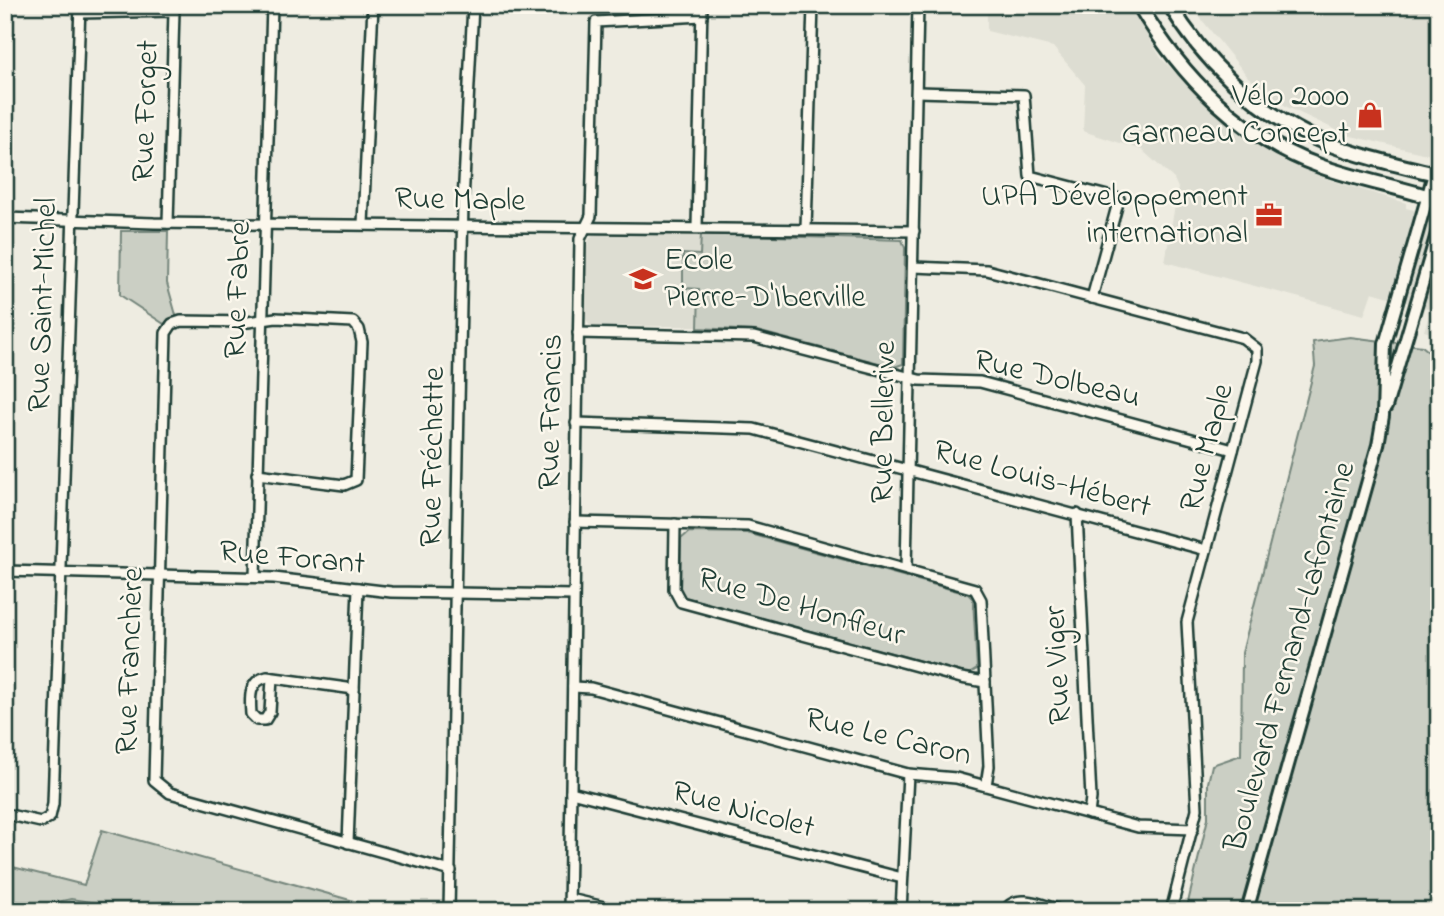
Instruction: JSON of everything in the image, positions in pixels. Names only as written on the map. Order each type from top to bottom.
[{"type":"main road","points":[[1139,5],[1162,41],[1201,87],[1263,138],[1317,166],[1433,198]]},
{"type":"main road","points":[[1170,5],[1213,62],[1280,119],[1338,147],[1436,175]]},
{"type":"street","name":"Rue Fabre","points":[[255,577],[272,5]]},
{"type":"street","points":[[363,225],[373,5]]},
{"type":"street","name":"Rue Fréchette","points":[[449,911],[463,226],[473,5]]},
{"type":"street","points":[[697,227],[702,5]]},
{"type":"street","points":[[806,228],[813,5]]},
{"type":"street","name":"Rue Bellerive","points":[[906,569],[918,5]]},
{"type":"street","name":"Rue Saint-Michel","points":[[5,814],[37,822],[50,817],[53,804],[80,9]]},
{"type":"street","name":"Rue Forget","points":[[80,9],[174,11],[168,223]]},
{"type":"street","name":"Rue Francis","points":[[569,911],[580,239],[591,216],[596,22],[702,16]]},
{"type":"street","points":[[917,92],[1024,95],[1031,176],[1119,199],[1092,298]]},
{"type":"street","name":"Boulevard Fernand-Lafontaine","points":[[1247,911],[1378,445],[1385,344],[1433,198],[1436,175]]},
{"type":"street","name":"Rue Maple","points":[[5,218],[168,223],[587,225],[914,231]]},
{"type":"street","name":"Boulevard Fernand-Lafontaine","points":[[1382,416],[1439,227]]},
{"type":"street","name":"Rue Maple","points":[[913,267],[982,269],[1243,338],[1255,345],[1257,361],[1187,627],[1196,803],[1193,829],[1171,911]]},
{"type":"street","name":"Rue Franchère","points":[[257,474],[347,485],[357,476],[362,342],[359,329],[344,320],[181,321],[172,324],[166,333],[152,768],[156,784],[170,793],[451,871]]},
{"type":"street","name":"Rue Dolbeau","points":[[578,333],[754,337],[910,378],[980,382],[1233,450]]},
{"type":"street","name":"Rue Louis-Hébert","points":[[576,423],[748,428],[1206,550]]},
{"type":"street","name":"Rue Viger","points":[[1077,514],[1091,798],[1089,814]]},
{"type":"street","points":[[575,522],[748,526],[906,569],[978,592],[989,766],[986,786]]},
{"type":"street","name":"Rue De Honfleur","points":[[676,524],[674,589],[681,602],[961,678],[985,681]]},
{"type":"street","name":"Rue Forant","points":[[5,571],[255,577],[358,588],[574,595]]},
{"type":"street","points":[[348,843],[358,588]]},
{"type":"street","points":[[272,678],[270,712],[265,720],[257,720],[251,712],[252,688],[258,680],[272,678],[354,689]]},
{"type":"street","name":"Rue Le Caron","points":[[573,687],[591,688],[908,774],[956,778],[1143,828],[1193,829]]},
{"type":"street","points":[[901,911],[908,774]]},
{"type":"street","name":"Rue Nicolet","points":[[571,792],[902,878]]},
{"type":"street","points":[[570,899],[621,911]]},
{"type":"street","points":[[1004,911],[1008,905],[1020,900],[1062,911]]},
{"type":"shaded area","points":[[987,5],[1129,5],[1161,58],[1215,113],[1254,142],[1285,162],[1330,180],[1406,203],[1406,208],[1439,217],[1439,335],[1424,331],[1431,309],[1372,292],[1364,315],[1165,262],[1178,188],[1174,179],[1142,150],[1083,131],[1085,85],[1053,47],[987,31]]},
{"type":"shaded area","points":[[1190,5],[1439,5],[1439,157],[1347,135],[1287,107],[1248,77]]},
{"type":"shaded area","points":[[121,231],[168,231],[167,283],[176,315],[164,324],[120,295]]},
{"type":"shaded area","name":"Ecole Pierre-D'Iberville","points":[[599,232],[701,234],[698,326],[590,326],[586,319],[586,248],[590,238]]},
{"type":"shaded area","points":[[701,234],[902,240],[905,248],[903,364],[894,367],[757,331],[698,328],[699,289],[683,288],[683,254],[700,255]]},
{"type":"shaded area","points":[[1350,337],[1422,346],[1439,360],[1439,911],[1186,911],[1208,818],[1208,783],[1212,765],[1241,755],[1242,653],[1315,366],[1313,342]]},
{"type":"shaded area","points":[[689,532],[747,533],[968,594],[973,599],[977,669],[969,674],[684,597],[680,590],[681,539]]},
{"type":"shaded area","points":[[102,830],[389,911],[150,911],[71,899],[40,906],[5,899],[5,865],[84,885]]},
{"type":"place","name":"Vélo 2000 Garneau Concept","points":[[1370,115]]},
{"type":"place","name":"UPA Développement international","points":[[1269,215]]},
{"type":"place","name":"Ecole Pierre-D'Iberville","points":[[643,279]]}]
